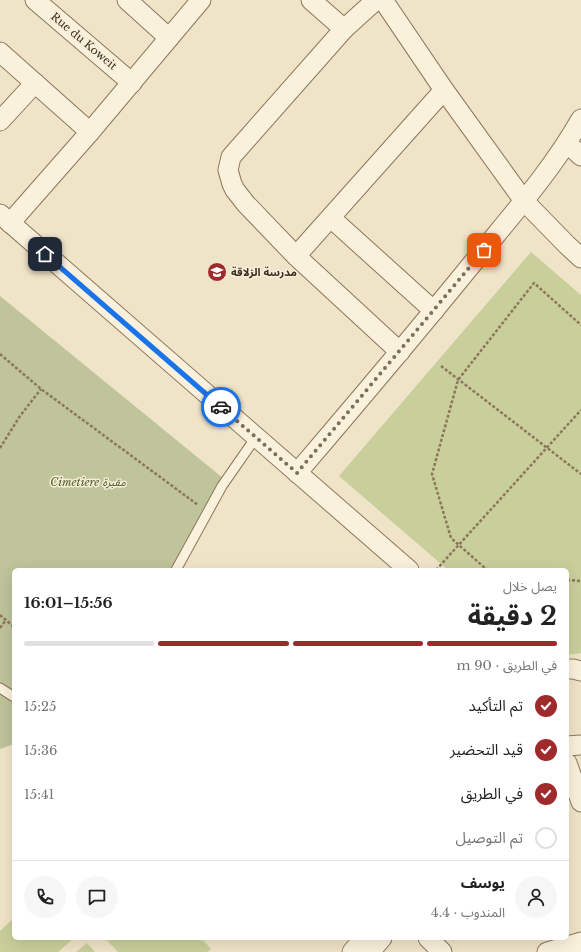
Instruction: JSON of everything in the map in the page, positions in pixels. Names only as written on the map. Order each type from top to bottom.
[{"type":"street","name":"Rue du Koweit","points":[[35,0],[132,83]]},
{"type":"street","points":[[127,0],[169,38]]},
{"type":"street","points":[[201,0],[90,132],[5,219],[407,568]]},
{"type":"street","points":[[311,0],[344,29]]},
{"type":"street","points":[[376,0],[344,29],[231,157],[228,170],[235,190],[246,204],[296,256],[400,352]]},
{"type":"street","points":[[383,0],[444,90],[524,201],[581,258]]},
{"type":"street","points":[[0,52],[90,132]]},
{"type":"street","points":[[0,121],[34,82]]},
{"type":"street","points":[[296,256],[444,90]]},
{"type":"street","points":[[297,473],[400,352],[524,201],[567,143],[581,119]]},
{"type":"street","points":[[567,143],[581,156]]},
{"type":"street","points":[[331,218],[434,311]]},
{"type":"street","points":[[569,746],[581,745]]},
{"type":"street","points":[[569,769],[581,802]]},
{"type":"street","points":[[352,952],[362,940]]},
{"type":"street","points":[[370,952],[380,940]]},
{"type":"street","points":[[430,940],[442,952]]},
{"type":"street","points":[[547,952],[581,942]]},
{"type":"lane","points":[[177,568],[222,486],[256,437]]},
{"type":"lane","points":[[0,688],[12,696]]},
{"type":"path","points":[[485,568],[450,538],[432,474],[458,380],[534,283],[581,325]]},
{"type":"path","points":[[0,354],[41,389],[208,513]]},
{"type":"path","points":[[441,366],[581,474]]},
{"type":"path","points":[[0,448],[20,416],[41,389]]},
{"type":"path","points":[[438,568],[581,410]]},
{"type":"path","points":[[569,580],[581,581]]},
{"type":"path","points":[[0,615],[12,625]]},
{"type":"path","points":[[0,628],[6,620]]},
{"type":"green space","points":[[531,252],[581,295],[581,653],[569,655],[569,568],[446,568],[339,476]]},
{"type":"green space","name":"Cimetiere مقبرة","points":[[0,296],[229,483],[182,568],[12,568],[12,745],[0,749]]},
{"type":"green space","points":[[12,920],[12,940],[72,940],[58,952],[0,952],[0,931]]},
{"type":"green space","points":[[107,940],[203,940],[211,949],[208,952],[118,952]]},
{"type":"green space","points":[[87,943],[95,952],[76,952]]},
{"type":"way so far","points":[[221,407],[297,473],[484,250]]},
{"type":"place","name":"مدرسة الزلاقة","points":[[217,272]]},
{"type":"route","points":[[45,254],[221,407]]}]
